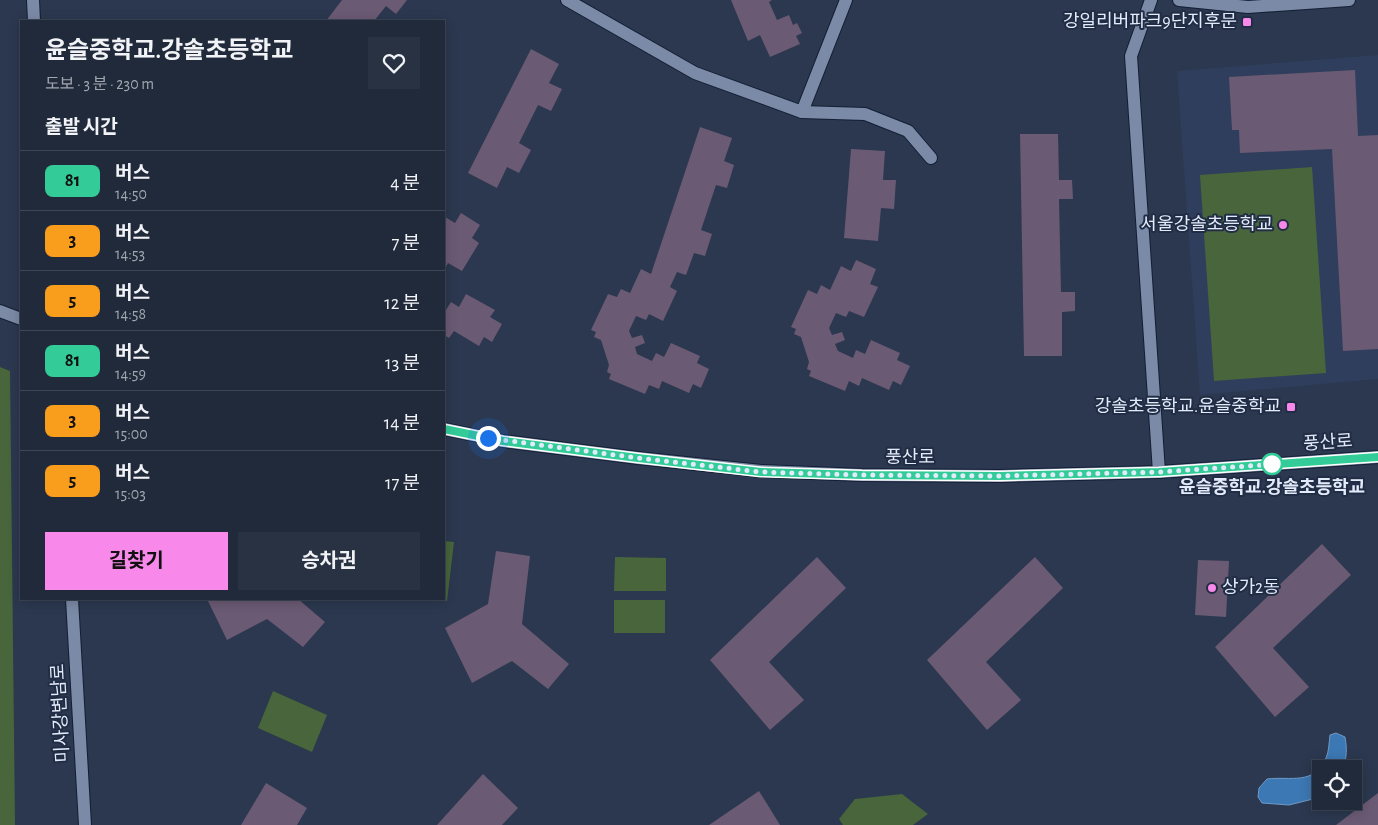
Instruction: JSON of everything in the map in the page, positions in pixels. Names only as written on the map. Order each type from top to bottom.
[{"type":"street","points":[[33,0],[34,20]]},
{"type":"street","points":[[567,0],[695,73],[802,112],[865,114],[908,131],[931,158]]},
{"type":"street","points":[[802,112],[846,0]]},
{"type":"street","points":[[1151,0],[1132,56],[1159,472]]},
{"type":"street","points":[[1180,0],[1248,7],[1349,0]]},
{"type":"street","points":[[0,311],[20,319]]},
{"type":"street","name":"풍산로","points":[[445,429],[503,441],[761,472],[990,476],[1159,472],[1378,457]]},
{"type":"street","name":"미사강변남로","points":[[72,600],[85,825]]},
{"type":"shaded area","name":"서울강솔초등학교","points":[[1378,55],[1378,379],[1200,395],[1177,71]]},
{"type":"green space","points":[[1312,167],[1326,373],[1214,381],[1200,175]]},
{"type":"green space","points":[[0,367],[10,371],[15,825],[0,825]]},
{"type":"green space","points":[[445,541],[454,542],[447,601],[436,600],[445,600]]},
{"type":"green space","points":[[615,557],[666,558],[666,591],[614,591]]},
{"type":"green space","points":[[614,600],[665,600],[665,633],[614,633]]},
{"type":"green space","points":[[273,691],[327,715],[312,752],[258,728]]},
{"type":"green space","points":[[902,794],[928,814],[913,825],[843,825],[839,819],[855,799]]},
{"type":"water","points":[[1336,733],[1345,737],[1345,760],[1325,760],[1330,735]]},
{"type":"water","points":[[1312,774],[1312,799],[1289,805],[1262,803],[1258,797],[1259,788],[1267,779]]},
{"type":"building","points":[[342,0],[407,0],[396,14],[386,6],[375,20],[327,20]]},
{"type":"building","points":[[731,0],[772,0],[769,2],[777,20],[789,15],[793,25],[797,23],[802,33],[796,36],[800,44],[770,57],[760,35],[748,41]]},
{"type":"building","points":[[531,49],[559,64],[549,83],[562,89],[551,111],[538,105],[519,143],[531,150],[519,173],[507,167],[497,188],[468,173]]},
{"type":"building","points":[[1355,70],[1358,136],[1378,135],[1378,349],[1343,351],[1332,149],[1240,153],[1239,130],[1232,130],[1229,77]]},
{"type":"building","points":[[700,127],[732,138],[724,161],[734,165],[727,188],[716,185],[701,230],[712,234],[705,256],[694,253],[686,275],[677,272],[670,287],[677,291],[663,321],[649,314],[646,320],[636,316],[629,331],[632,338],[642,335],[645,343],[635,347],[637,354],[652,361],[656,353],[664,357],[671,343],[700,356],[697,363],[709,369],[701,388],[693,384],[689,393],[662,381],[659,389],[649,385],[645,394],[609,379],[611,374],[607,372],[609,365],[601,340],[594,337],[596,332],[591,330],[608,294],[617,297],[621,289],[630,293],[641,269],[651,274]]},
{"type":"building","points":[[1020,134],[1058,134],[1059,180],[1072,180],[1073,199],[1059,199],[1061,292],[1075,292],[1075,311],[1062,312],[1062,356],[1024,356]]},
{"type":"building","points":[[851,149],[885,151],[883,180],[896,180],[894,209],[881,208],[878,241],[844,238]]},
{"type":"building","points":[[461,213],[480,225],[472,238],[479,243],[462,271],[448,263],[445,268],[445,217],[455,223]]},
{"type":"building","points":[[856,260],[876,269],[870,284],[878,287],[864,317],[849,311],[846,317],[836,313],[829,328],[832,335],[842,332],[845,340],[835,344],[838,351],[853,358],[856,350],[865,354],[871,340],[900,353],[897,360],[910,366],[901,385],[893,381],[889,390],[862,378],[859,386],[849,381],[845,391],[809,376],[811,371],[807,369],[809,362],[801,337],[794,334],[796,329],[791,327],[808,290],[817,294],[821,285],[830,290],[841,266],[851,271]]},
{"type":"building","points":[[466,294],[495,310],[490,317],[502,324],[492,342],[484,337],[479,346],[454,331],[449,338],[445,336],[445,309],[451,302],[459,307]]},
{"type":"building","points":[[1322,544],[1351,575],[1273,648],[1309,687],[1275,717],[1215,647]]},
{"type":"building","points":[[496,551],[530,556],[522,624],[569,664],[548,689],[512,661],[472,683],[445,628],[488,604]]},
{"type":"building","points":[[817,557],[846,588],[769,662],[804,700],[770,730],[710,660]]},
{"type":"building","points":[[1035,557],[1063,588],[986,662],[1021,700],[987,730],[927,660]]},
{"type":"building","name":"상가2동","points":[[1198,560],[1229,561],[1226,617],[1195,615]]},
{"type":"building","points":[[207,600],[299,600],[325,622],[303,647],[267,619],[227,640]]},
{"type":"building","points":[[483,774],[518,808],[502,825],[437,825]]},
{"type":"building","points":[[266,783],[307,808],[297,825],[241,825]]},
{"type":"building","points":[[759,791],[780,825],[709,825]]},
{"type":"building","points":[[1378,793],[1378,825],[1336,825],[1356,810],[1362,810],[1362,805]]},
{"type":"bus line","name":"81","points":[[445,429],[503,441],[761,472],[1000,476],[1159,472],[1378,457]]},
{"type":"place","name":"강일리버파크9단지후문","points":[[1247,22]]},
{"type":"place","name":"서울강솔초등학교","points":[[1283,225]]},
{"type":"place","name":"강솔초등학교.윤슬중학교","points":[[1291,407]]},
{"type":"place","name":"윤슬중학교.강솔초등학교","points":[[1272,464]]},
{"type":"place","name":"상가2동","points":[[1212,588]]},
{"type":"route","points":[[488,438],[761,472],[1000,476],[1159,472],[1278,464],[1272,464]]}]
